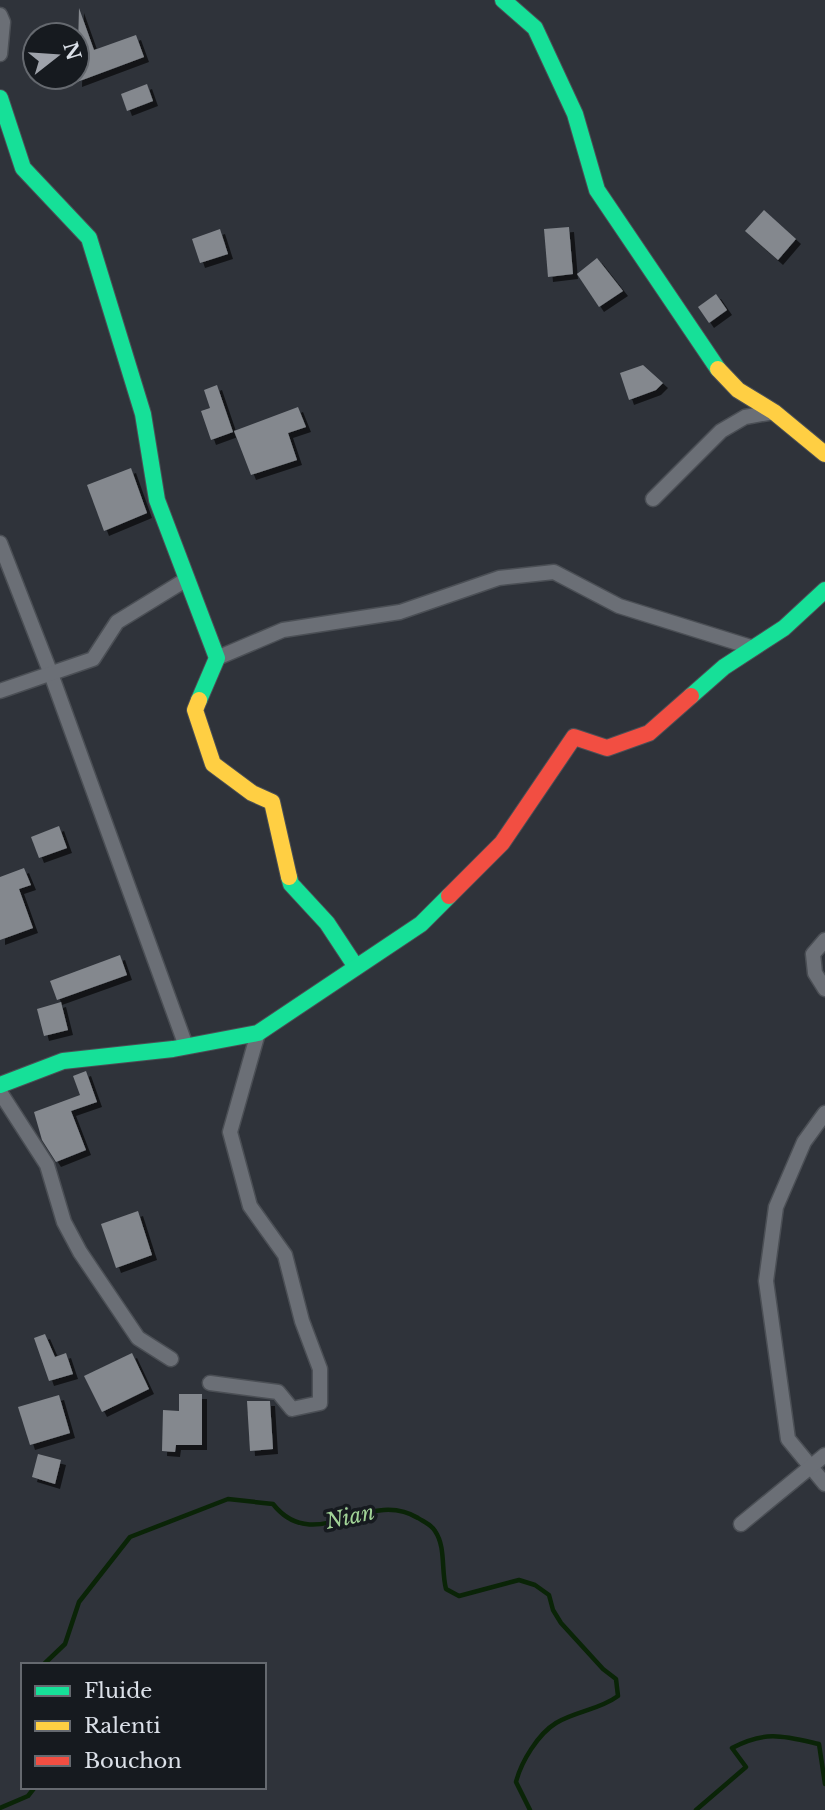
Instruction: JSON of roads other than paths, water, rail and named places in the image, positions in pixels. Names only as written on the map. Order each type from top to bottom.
[{"type":"street","points":[[503,0],[534,28],[575,114],[597,190],[684,314],[710,360],[738,390],[774,412],[825,454]]},
{"type":"street","points":[[0,15],[3,22],[0,54]]},
{"type":"street","points":[[0,98],[23,168],[89,238],[143,414],[157,500],[217,659]]},
{"type":"street","points":[[653,499],[721,431],[745,417],[774,412]]},
{"type":"street","points":[[0,542],[51,674],[186,1046]]},
{"type":"street","points":[[356,967],[327,923],[291,884],[272,802],[252,793],[214,764],[195,710],[217,659],[283,630],[400,612],[499,578],[554,572],[619,606],[754,648]]},
{"type":"street","points":[[0,691],[93,659],[117,622],[187,579]]},
{"type":"street","points":[[0,1085],[63,1061],[186,1046],[258,1032],[421,924],[502,843],[575,737],[607,748],[649,733],[724,667],[784,628],[825,590]]},
{"type":"street","points":[[825,940],[813,954],[815,973],[825,989]]},
{"type":"street","points":[[209,1383],[278,1392],[292,1409],[320,1403],[320,1369],[302,1321],[285,1255],[250,1206],[230,1132],[258,1032]]},
{"type":"street","points":[[0,1092],[47,1165],[64,1222],[80,1252],[138,1338],[171,1359]]},
{"type":"street","points":[[825,1113],[804,1142],[776,1207],[766,1281],[788,1439],[825,1484]]},
{"type":"street","points":[[741,1524],[825,1455]]},
{"type":"waterway","name":"Nian","points":[[45,1663],[65,1644],[79,1602],[130,1537],[228,1499],[273,1504],[289,1519],[306,1524],[324,1524],[380,1510],[399,1511],[418,1518],[435,1531],[441,1544],[446,1589],[459,1596],[519,1580],[535,1585],[549,1595],[553,1610],[561,1623],[603,1669],[616,1679],[618,1696],[556,1723],[531,1749],[516,1782],[530,1810]]},
{"type":"waterway","name":"Nian","points":[[696,1810],[746,1767],[732,1748],[755,1739],[775,1736],[819,1744],[825,1784]]},
{"type":"waterway","name":"Nian","points":[[0,1808],[28,1796],[33,1789]]}]
